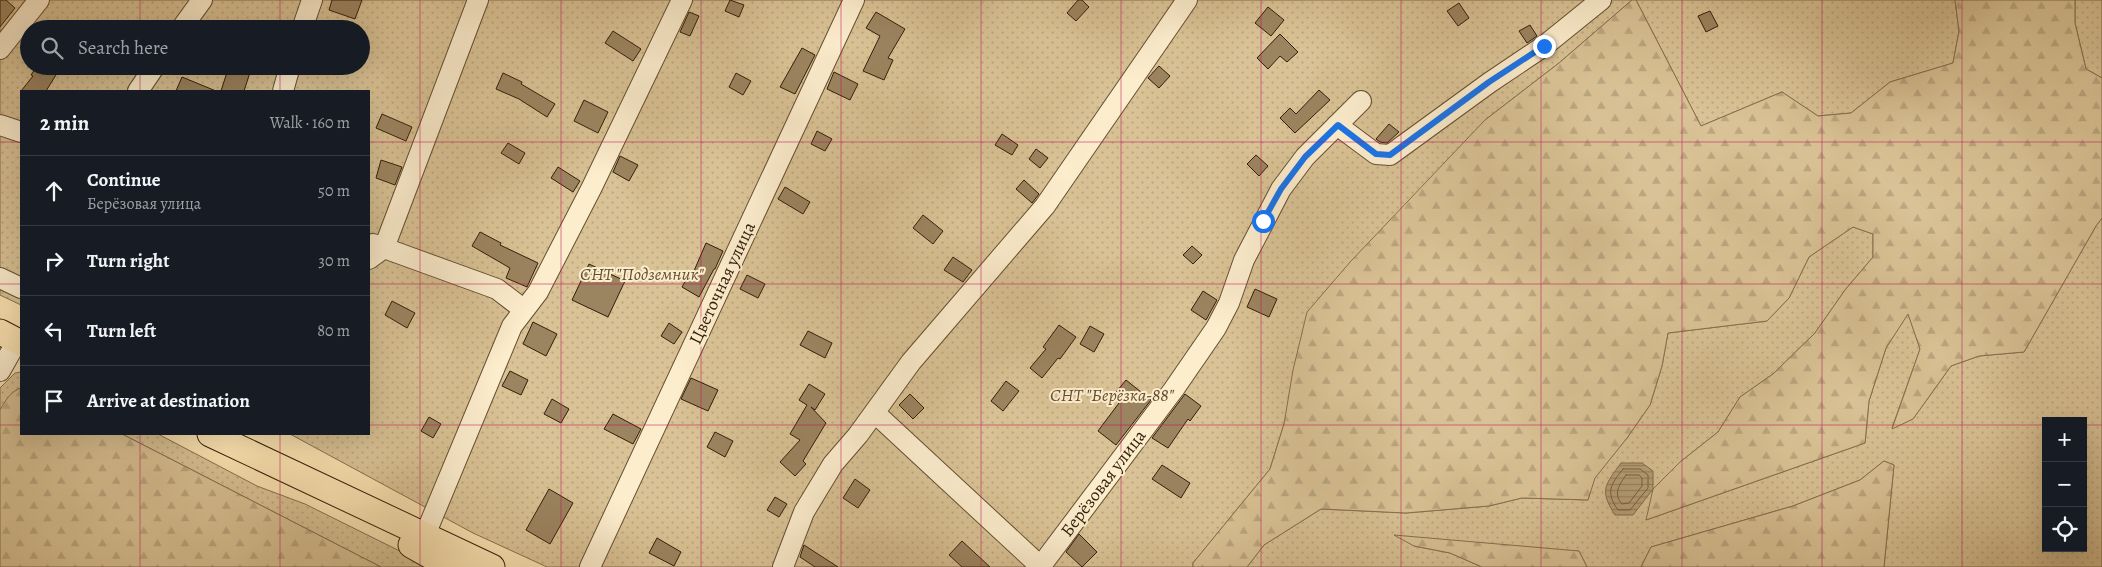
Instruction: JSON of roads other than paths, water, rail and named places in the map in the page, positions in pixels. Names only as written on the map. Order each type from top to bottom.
[{"type":"main road","points":[[198,435],[237,457],[418,548],[450,567]]},
{"type":"main road","points":[[212,435],[492,567]]},
{"type":"street","points":[[23,20],[39,0]]},
{"type":"street","points":[[188,20],[202,0]]},
{"type":"street","points":[[305,20],[312,0]]},
{"type":"street","points":[[478,0],[374,250],[497,289],[523,309]]},
{"type":"street","points":[[424,535],[512,326],[523,309],[538,292],[588,195],[682,0]]},
{"type":"street","name":"Цветочная улица","points":[[590,567],[854,0]]},
{"type":"street","points":[[783,567],[797,528],[833,464],[875,413],[895,382],[911,362],[1045,206],[1187,0]]},
{"type":"street","points":[[1338,125],[1376,154],[1390,155],[1489,82],[1544,46],[1601,0]]},
{"type":"street","points":[[0,49],[20,24]]},
{"type":"street","points":[[139,90],[149,75]]},
{"type":"street","points":[[283,90],[287,75]]},
{"type":"street","name":"Берёзовая улица","points":[[1040,567],[1174,389],[1216,328],[1229,303],[1244,260],[1281,189],[1305,157],[1361,101]]},
{"type":"street","points":[[0,125],[20,132]]},
{"type":"street","points":[[0,278],[20,288]]},
{"type":"street","points":[[0,371],[13,339]]},
{"type":"street","points":[[875,413],[1040,567]]},
{"type":"water","points":[[1621,463],[1642,463],[1653,471],[1653,489],[1633,515],[1615,515],[1607,499],[1606,488]]},
{"type":"park label","name":"СНТ \"Подземник\"","points":[[642,274]]},
{"type":"park label","name":"СНТ \"Берёзка-88\"","points":[[1112,395]]}]
